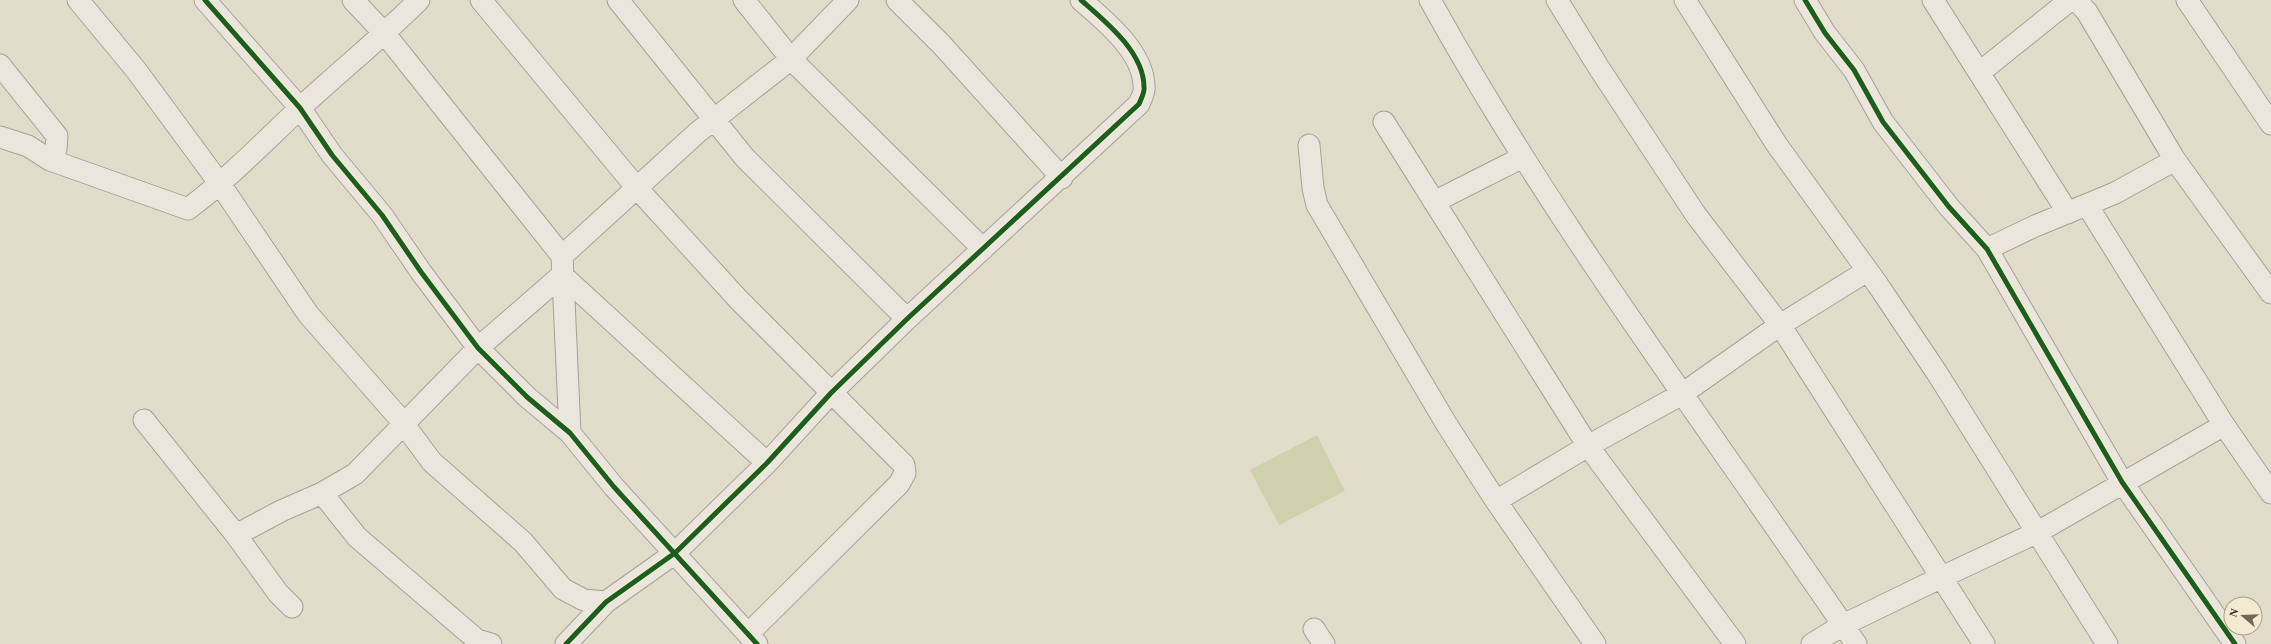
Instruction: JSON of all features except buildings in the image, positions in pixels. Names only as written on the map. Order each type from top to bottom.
[{"type":"street","points":[[78,0],[136,70],[220,184],[308,314],[404,425],[432,462],[523,542],[563,590],[584,600],[606,602]]},
{"type":"street","points":[[205,0],[300,108],[332,155],[382,216],[421,272],[478,348],[527,397],[570,433],[614,487],[752,639],[899,484],[905,473],[904,465],[738,298],[636,187],[481,0]]},
{"type":"street","points":[[353,0],[385,34],[562,265],[767,463]]},
{"type":"street","points":[[0,137],[28,146],[50,160],[188,209],[220,184],[300,108],[385,34],[418,0]]},
{"type":"street","points":[[618,0],[745,158],[907,319]]},
{"type":"street","points":[[744,0],[791,59],[982,249]]},
{"type":"street","points":[[236,535],[282,511],[322,493],[354,474],[562,265],[636,187],[714,119],[791,59],[848,0]]},
{"type":"street","points":[[897,0],[941,44],[1062,178]]},
{"type":"street","points":[[566,644],[606,602],[675,553],[767,463],[831,393],[907,319],[982,249],[1062,178],[1139,104],[1145,88],[1143,74],[1129,46],[1081,0]]},
{"type":"street","points":[[1430,0],[1464,62],[1522,157],[1590,261],[1856,644]]},
{"type":"street","points":[[1557,0],[1598,68],[1696,215],[1780,325],[1984,644]]},
{"type":"street","points":[[1685,0],[1777,145],[1868,270],[1937,373],[2107,644]]},
{"type":"street","points":[[1805,0],[1825,33],[1854,70],[1883,122],[1949,206],[1987,249],[2122,482],[2235,644]]},
{"type":"street","points":[[1933,0],[2068,213]]},
{"type":"street","points":[[1980,73],[2070,0]]},
{"type":"street","points":[[2076,0],[2086,12],[2175,160],[2271,293]]},
{"type":"street","points":[[2187,0],[2271,124]]},
{"type":"street","points":[[0,65],[56,136],[56,149],[50,160]]},
{"type":"street","points":[[1384,122],[1588,446],[1735,644]]},
{"type":"street","points":[[1309,145],[1313,188],[1317,205],[1447,425],[1496,501],[1595,644]]},
{"type":"street","points":[[1434,202],[1522,157]]},
{"type":"street","points":[[1987,249],[2115,193],[2175,160]]},
{"type":"street","points":[[2087,204],[2224,425],[2271,493]]},
{"type":"street","points":[[562,265],[570,433]]},
{"type":"street","points":[[1496,501],[1588,446],[1682,394],[1780,325],[1868,270]]},
{"type":"street","points":[[144,420],[236,535],[278,593],[292,607]]},
{"type":"street","points":[[1812,644],[1843,626],[2038,532],[2122,482],[2224,425]]},
{"type":"street","points":[[322,493],[357,537],[477,640],[491,644]]},
{"type":"green space","points":[[1317,435],[1345,491],[1279,525],[1250,470]]},
{"type":"cycle path","points":[[205,0],[300,108],[332,155],[382,215],[421,272],[478,348],[527,397],[570,433],[614,487],[757,644]]},
{"type":"cycle path","points":[[566,644],[606,602],[675,553],[767,463],[831,393],[907,319],[1139,104],[1143,96],[1144,89],[1142,74],[1138,62],[1122,38],[1081,0]]},
{"type":"cycle path","points":[[1805,0],[1825,33],[1854,70],[1883,122],[1949,207],[1987,249],[2122,482],[2235,644]]}]
